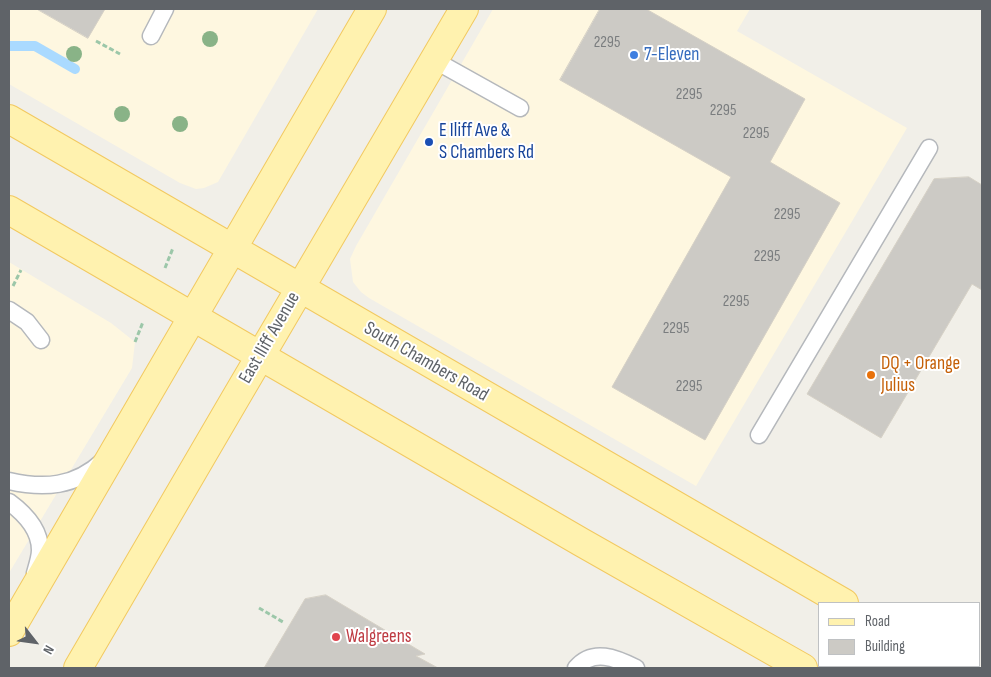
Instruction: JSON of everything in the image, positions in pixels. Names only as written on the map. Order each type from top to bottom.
[{"type":"main road","points":[[9,632],[372,9]]},
{"type":"main road","name":"East Iliff Avenue","points":[[78,668],[464,9]]},
{"type":"main road","name":"South Chambers Road","points":[[9,119],[842,602]]},
{"type":"main road","points":[[9,210],[590,547],[803,668]]},
{"type":"lane","points":[[151,36],[165,9]]},
{"type":"lane","points":[[434,60],[520,108]]},
{"type":"lane","points":[[759,435],[929,148]]},
{"type":"lane","points":[[9,310],[26,322],[40,340]]},
{"type":"lane","points":[[9,481],[25,485],[63,484],[97,466],[117,448]]},
{"type":"lane","points":[[9,502],[31,524],[36,532],[40,549],[24,606]]},
{"type":"lane","points":[[576,668],[581,662],[599,656],[612,658],[636,668]]},
{"type":"path","points":[[96,40],[120,54]]},
{"type":"path","points":[[9,293],[21,270]]},
{"type":"path","points":[[259,608],[284,622]]},
{"type":"shaded area","points":[[9,9],[318,9],[218,182],[196,189],[180,183],[9,84]]},
{"type":"shaded area","points":[[493,9],[750,9],[737,31],[907,128],[696,486],[369,298],[353,282],[350,259],[356,246]]},
{"type":"shaded area","points":[[9,262],[111,323],[135,342],[132,368],[9,573]]},
{"type":"building","points":[[37,9],[105,9],[88,38]]},
{"type":"building","points":[[600,9],[646,9],[805,99],[770,162],[840,203],[705,440],[612,387],[731,177],[560,80]]},
{"type":"building","points":[[969,177],[982,185],[982,290],[972,284],[881,438],[807,394],[934,179]]},
{"type":"building","name":"Walgreens","points":[[326,595],[425,654],[416,656],[438,668],[264,668],[305,599]]},
{"type":"waterway","points":[[9,46],[35,46],[75,69]]},
{"type":"place","name":"7-Eleven","points":[[634,55]]},
{"type":"place","name":"E Iliff Ave & S Chambers Rd","points":[[429,142]]},
{"type":"place","name":"DQ + Orange Julius","points":[[871,375]]},
{"type":"place","name":"Walgreens","points":[[336,637]]}]
